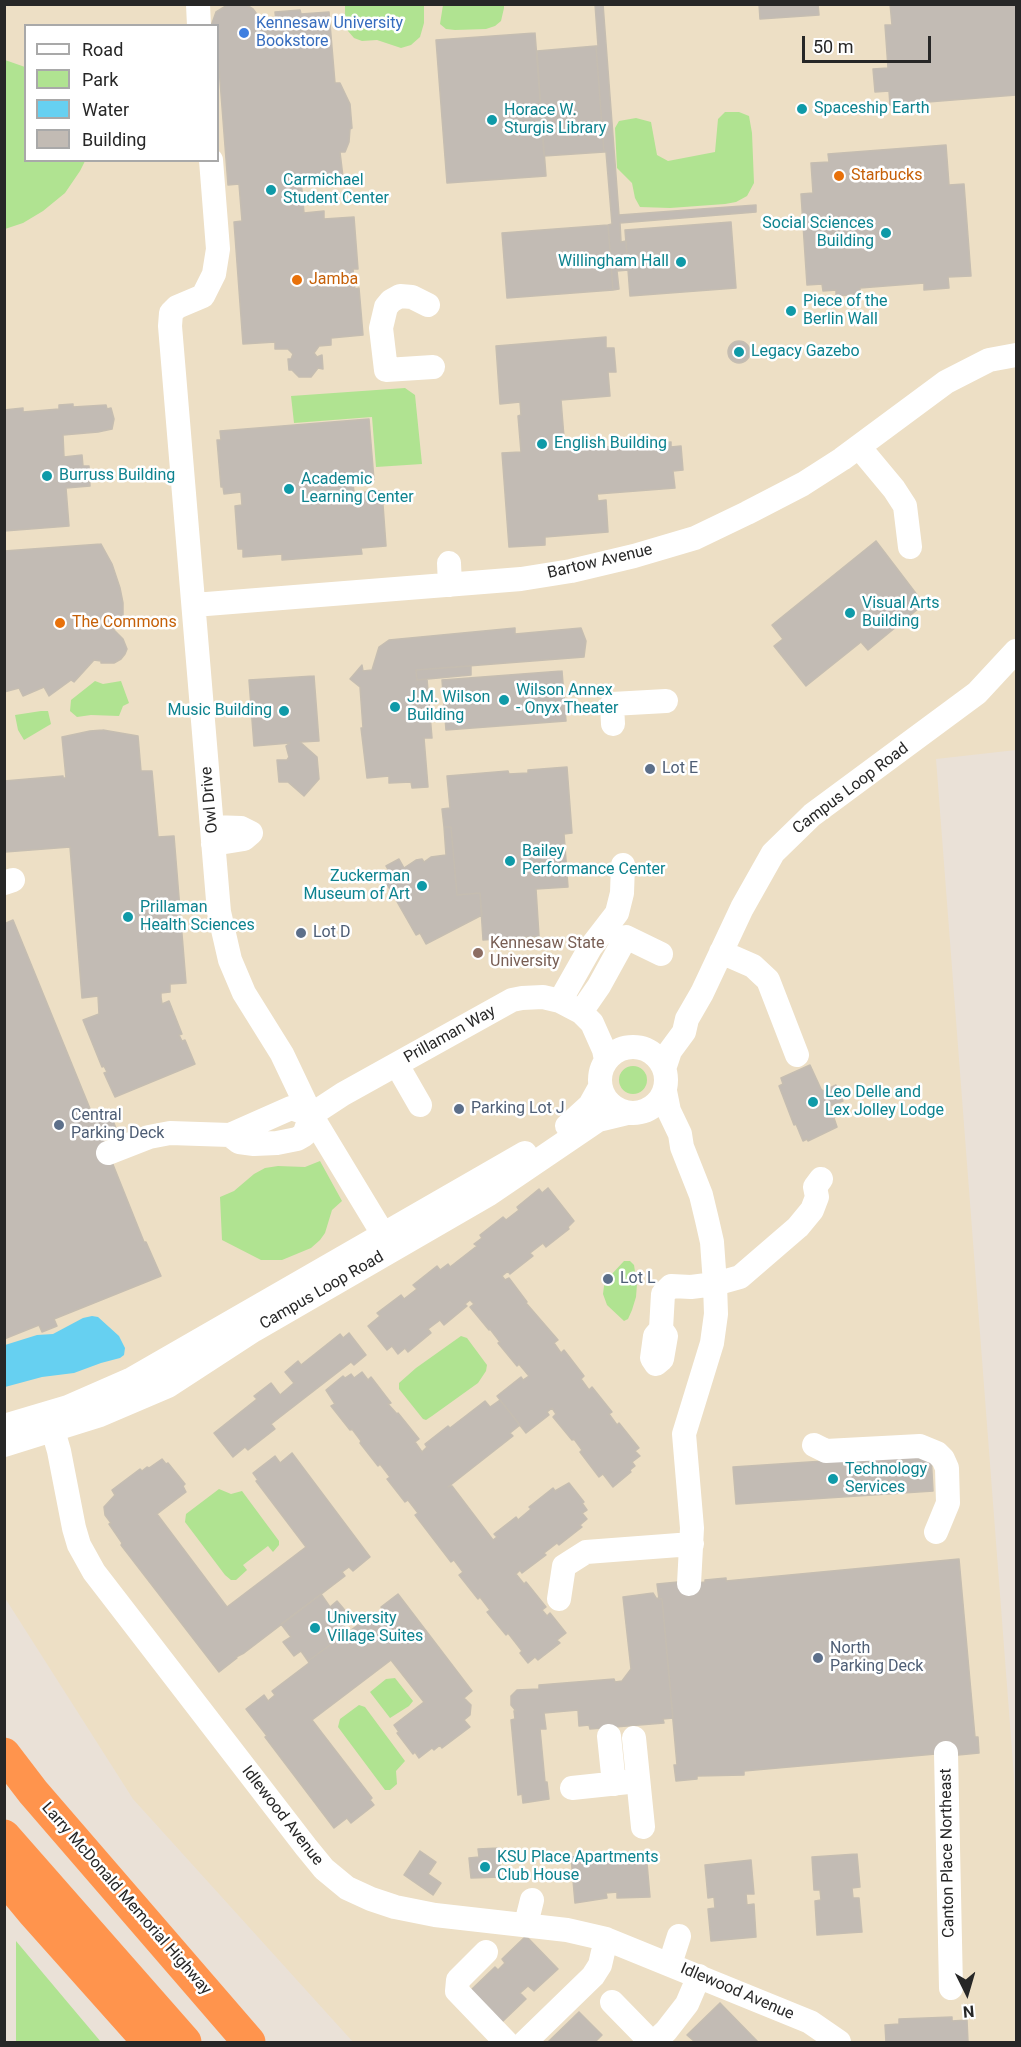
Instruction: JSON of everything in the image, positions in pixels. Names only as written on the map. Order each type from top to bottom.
[{"type":"highway","name":"Larry McDonald Memorial Highway","points":[[4,1754],[33,1792],[249,2043]]},
{"type":"highway","points":[[4,1836],[33,1912],[148,2043]]},
{"type":"highway","points":[[20,1875],[184,2043]]},
{"type":"street","points":[[198,4],[200,24]]},
{"type":"street","name":"Owl Drive","points":[[210,162],[218,249],[214,274],[203,296],[177,307],[171,313],[170,326],[219,912],[230,960],[244,993],[282,1054],[311,1115],[384,1244]]},
{"type":"street","points":[[428,305],[412,297],[400,296],[386,307],[381,328],[386,370],[433,367]]},
{"type":"street","name":"Bartow Avenue","points":[[194,605],[450,574],[521,579],[571,571],[695,538],[802,484],[859,447],[946,382],[989,360],[1017,355]]},
{"type":"street","name":"Bartow Avenue","points":[[959,375],[1017,371]]},
{"type":"street","points":[[859,447],[905,506],[910,547]]},
{"type":"street","name":"Campus Loop Road","points":[[664,1080],[670,1051],[684,1032],[687,1019],[773,853],[798,827],[831,800],[978,693],[1017,651]]},
{"type":"street","points":[[613,724],[612,705],[666,701]]},
{"type":"street","points":[[213,836],[244,839],[256,833]]},
{"type":"street","points":[[560,1001],[590,948],[617,913],[622,893],[623,865]]},
{"type":"street","points":[[617,913],[626,937],[661,954]]},
{"type":"street","points":[[587,1017],[599,986],[626,937]]},
{"type":"street","points":[[721,952],[753,966],[768,980],[798,1055]]},
{"type":"street","name":"Prillaman Way","points":[[311,1115],[343,1094],[512,1000],[531,997],[560,1001],[601,1027],[625,1052]]},
{"type":"street","name":"Campus Loop Road","points":[[625,1052],[660,1042],[687,1019]]},
{"type":"street","points":[[682,1147],[662,1125],[610,1105],[600,1087],[601,1069],[625,1052],[656,1056],[664,1080],[669,1111],[680,1134],[682,1147],[700,1195],[712,1242],[716,1292],[715,1328],[708,1359],[684,1434],[692,1544],[689,1584]]},
{"type":"street","points":[[401,1062],[424,1103]]},
{"type":"street","points":[[633,1113],[655,1105],[664,1080]]},
{"type":"street","name":"Campus Loop Road","points":[[4,1426],[51,1422],[109,1411],[168,1386],[555,1135],[583,1114],[600,1087]]},
{"type":"street","points":[[108,1153],[149,1137],[170,1133],[230,1135],[291,1108],[311,1115],[304,1135],[297,1139],[277,1143],[239,1142],[230,1135]]},
{"type":"street","name":"Campus Loop Road","points":[[384,1244],[489,1194],[598,1120],[633,1113]]},
{"type":"street","points":[[267,1119],[277,1143]]},
{"type":"street","points":[[656,1364],[662,1359],[666,1336],[661,1329],[663,1294],[672,1299],[716,1292],[740,1276],[798,1227],[812,1210],[817,1197],[815,1187],[820,1179]]},
{"type":"street","name":"Campus Loop Road","points":[[4,1445],[51,1422]]},
{"type":"street","name":"Idlewood Avenue","points":[[51,1422],[74,1528],[94,1572],[324,1869],[347,1887],[371,1899],[395,1907],[435,1915],[567,1930],[606,1939],[810,2022],[839,2043]]},
{"type":"street","points":[[814,1445],[826,1451],[920,1446],[937,1452],[947,1468],[948,1503],[936,1532]]},
{"type":"street","points":[[560,1599],[564,1566],[586,1552],[692,1544]]},
{"type":"street","points":[[609,1736],[614,1784]]},
{"type":"street","points":[[634,1738],[643,1827]]},
{"type":"street","name":"Canton Place Northeast","points":[[946,1753],[940,1817],[951,1989]]},
{"type":"street","points":[[572,1788],[638,1782]]},
{"type":"street","points":[[526,1924],[532,1900]]},
{"type":"street","points":[[670,1964],[678,1936]]},
{"type":"street","points":[[525,2043],[593,1976],[600,1965],[606,1939]]},
{"type":"street","points":[[486,1952],[458,1980],[457,1991],[506,2043]]},
{"type":"street","points":[[612,2002],[653,2043],[666,2031],[687,2004],[699,1976]]},
{"type":"shaded area","name":"Kennesaw State University","points":[[4,5],[1016,5],[1016,750],[936,759],[1014,1777],[1016,2042],[353,2042],[133,1799],[5,1598]]},
{"type":"green space","points":[[345,5],[424,5],[424,23],[420,37],[411,45],[401,48],[377,40],[362,41],[354,38],[348,31]]},
{"type":"green space","points":[[443,5],[504,5],[504,8],[501,21],[495,26],[486,29],[455,30],[446,29],[440,24]]},
{"type":"green space","points":[[5,60],[24,67],[24,162],[84,162],[65,193],[43,211],[23,223],[5,229]]},
{"type":"green space","points":[[725,112],[739,112],[749,116],[754,183],[747,196],[736,202],[725,204],[670,208],[640,207],[635,198],[632,183],[617,168],[615,128],[619,121],[636,118],[651,122],[657,155],[668,161],[715,152],[718,119]]},
{"type":"green space","points":[[405,388],[415,395],[422,464],[376,467],[372,417],[294,423],[291,396]]},
{"type":"green space","points":[[95,681],[103,684],[121,681],[129,703],[123,706],[119,716],[77,717],[70,711],[71,700]]},
{"type":"green space","points":[[48,711],[51,724],[24,740],[18,730],[15,715]]},
{"type":"green space","points":[[633,1066],[643,1070],[647,1080],[643,1090],[633,1094],[623,1090],[619,1080],[623,1070]]},
{"type":"green space","points":[[320,1161],[342,1201],[332,1210],[325,1233],[311,1248],[282,1260],[261,1260],[222,1240],[220,1197],[234,1191],[265,1168],[305,1167]]},
{"type":"green space","points":[[624,1261],[630,1261],[634,1265],[637,1284],[632,1310],[628,1319],[624,1321],[607,1305],[603,1294],[604,1286],[611,1275]]},
{"type":"green space","points":[[461,1336],[467,1338],[487,1365],[486,1371],[478,1383],[426,1420],[423,1419],[399,1389],[399,1383]]},
{"type":"green space","points":[[219,1489],[231,1494],[242,1491],[279,1541],[279,1545],[273,1552],[268,1546],[243,1565],[247,1570],[236,1580],[231,1580],[225,1575],[185,1522],[186,1514]]},
{"type":"green space","points":[[395,1678],[413,1701],[390,1718],[370,1692],[386,1679]]},
{"type":"green space","points":[[359,1705],[365,1707],[405,1761],[396,1771],[397,1784],[390,1790],[385,1790],[338,1727],[340,1719]]},
{"type":"green space","points":[[16,1941],[101,2042],[16,2042]]},
{"type":"water","points":[[98,1317],[119,1336],[125,1348],[124,1355],[74,1373],[42,1377],[5,1387],[5,1345],[37,1335],[53,1334],[83,1318]]},
{"type":"building","name":"Carmichael Student Center","points":[[229,4],[245,4],[253,9],[261,23],[276,22],[275,12],[300,10],[301,14],[329,12],[335,83],[340,83],[350,104],[352,128],[345,152],[340,152],[343,177],[301,180],[304,213],[324,211],[324,219],[354,217],[358,269],[353,269],[355,289],[359,288],[363,335],[331,338],[331,345],[319,346],[314,353],[317,357],[322,355],[323,369],[318,368],[311,377],[299,377],[289,370],[288,359],[291,359],[293,354],[288,349],[275,349],[275,342],[243,344],[234,222],[242,221],[239,184],[228,185],[219,68],[219,24],[212,24],[216,12]]},
{"type":"building","points":[[595,4],[603,4],[619,215],[756,205],[756,212],[620,223],[621,242],[626,241],[628,270],[617,271],[619,289],[613,290],[608,225],[612,224],[606,152],[604,152]]},
{"type":"building","points":[[759,4],[818,4],[819,15],[760,19]]},
{"type":"building","points":[[890,4],[1016,4],[1016,95],[890,105],[889,91],[875,92],[873,69],[888,68],[885,25],[892,25]]},
{"type":"building","name":"Horace W. Sturgis Library","points":[[535,33],[546,176],[447,183],[436,40]]},
{"type":"building","points":[[596,46],[604,152],[544,156],[537,51]]},
{"type":"building","name":"Social Sciences Building","points":[[946,145],[949,185],[964,184],[971,276],[948,277],[949,288],[924,290],[924,283],[860,288],[860,294],[836,296],[836,290],[823,291],[822,284],[807,285],[801,194],[813,193],[811,163],[829,162],[828,154]]},
{"type":"building","name":"Willingham Hall","points":[[731,222],[736,288],[630,296],[625,230]]},
{"type":"building","points":[[608,225],[613,290],[507,298],[502,233]]},
{"type":"building","name":"English Building","points":[[606,337],[606,348],[614,348],[616,372],[608,372],[610,396],[561,400],[565,450],[671,442],[671,447],[681,446],[683,470],[673,471],[675,488],[597,494],[598,501],[606,500],[608,532],[545,537],[545,545],[509,547],[502,453],[521,452],[518,416],[521,415],[520,402],[500,404],[496,346]]},
{"type":"building","name":"Legacy Gazebo","points":[[739,341],[747,344],[750,352],[747,360],[739,363],[731,360],[728,352],[731,344]]},
{"type":"building","name":"Burruss Building","points":[[73,404],[73,407],[106,405],[107,409],[111,408],[114,419],[112,429],[63,435],[64,457],[82,455],[83,466],[89,466],[90,486],[66,488],[69,526],[4,531],[4,410],[23,408],[23,412],[59,409],[59,405]]},
{"type":"building","name":"Academic Learning Center","points":[[369,419],[374,480],[353,482],[354,493],[382,491],[386,546],[361,548],[362,554],[282,560],[282,554],[243,557],[243,549],[238,549],[235,506],[242,505],[241,492],[224,494],[223,487],[221,487],[217,440],[221,440],[220,431]]},
{"type":"building","name":"Visual Arts Building","points":[[876,541],[924,604],[868,650],[861,642],[806,686],[774,646],[783,639],[772,625]]},
{"type":"building","name":"The Commons","points":[[101,544],[112,564],[120,588],[123,616],[116,616],[114,630],[123,639],[127,649],[125,654],[114,663],[101,663],[101,661],[94,660],[74,682],[71,680],[49,696],[44,687],[23,696],[19,688],[4,692],[4,551]]},
{"type":"building","name":"J.M. Wilson Building","points":[[515,628],[515,634],[581,628],[586,641],[584,657],[416,670],[417,680],[427,679],[432,738],[424,738],[428,787],[412,788],[411,782],[389,783],[389,776],[367,778],[361,728],[363,728],[360,687],[350,679],[362,665],[363,671],[372,670],[379,647],[389,640]]},
{"type":"building","points":[[471,666],[471,675],[417,680],[416,670]]},
{"type":"building","name":"Wilson Annex - Onyx Theater","points":[[562,671],[566,721],[446,730],[442,680]]},
{"type":"building","name":"Music Building","points":[[314,676],[319,741],[300,742],[317,757],[319,779],[304,796],[288,782],[279,782],[277,760],[287,760],[289,757],[286,746],[290,743],[254,746],[249,680]]},
{"type":"building","name":"Prillaman Health Sciences","points":[[103,730],[138,736],[141,771],[152,771],[158,837],[174,836],[186,983],[170,984],[170,992],[161,993],[161,997],[162,1004],[169,1001],[182,1034],[179,1035],[182,1041],[185,1040],[195,1064],[115,1097],[104,1073],[107,1072],[104,1066],[102,1067],[83,1020],[99,1014],[98,996],[82,998],[70,847],[5,852],[4,849],[4,781],[63,776],[66,778],[62,737]]},
{"type":"building","name":"Bailey Performance Center","points":[[567,767],[572,833],[564,834],[568,887],[536,889],[539,936],[483,940],[480,893],[457,895],[451,827],[444,827],[442,809],[450,808],[447,776],[508,771],[509,774],[528,773],[528,770]]},
{"type":"building","name":"Zuckerman Museum of Art","points":[[444,827],[451,827],[457,895],[480,893],[482,915],[426,944],[420,933],[416,935],[384,879],[391,875],[386,866],[399,859],[404,868],[416,860],[422,859],[424,862],[431,857],[446,855]]},
{"type":"building","name":"Central Parking Deck","points":[[13,920],[93,1116],[108,1110],[112,1118],[117,1131],[102,1137],[144,1242],[161,1276],[54,1319],[57,1326],[42,1332],[39,1325],[4,1339],[4,924]]},
{"type":"building","name":"Leo Delle and Lex Jolley Lodge","points":[[810,1065],[821,1089],[823,1091],[836,1085],[843,1101],[830,1106],[837,1127],[808,1141],[807,1139],[803,1141],[796,1124],[794,1125],[779,1086],[783,1084],[781,1078]]},
{"type":"building","points":[[548,1188],[574,1221],[568,1227],[569,1229],[546,1247],[543,1243],[530,1253],[533,1256],[510,1274],[508,1271],[502,1276],[505,1280],[509,1278],[526,1303],[558,1340],[554,1343],[561,1353],[564,1350],[584,1376],[581,1379],[589,1390],[592,1387],[612,1412],[609,1414],[617,1425],[619,1423],[639,1448],[635,1451],[640,1456],[632,1462],[635,1466],[630,1470],[631,1472],[613,1487],[603,1474],[599,1477],[580,1452],[582,1450],[574,1439],[572,1440],[553,1417],[556,1414],[552,1408],[547,1412],[549,1415],[526,1433],[497,1396],[521,1377],[523,1380],[529,1376],[519,1364],[517,1366],[490,1329],[470,1307],[474,1304],[470,1300],[465,1304],[467,1306],[444,1325],[440,1320],[428,1329],[431,1333],[408,1352],[405,1348],[398,1354],[392,1346],[387,1350],[368,1326],[380,1316],[377,1313],[401,1295],[404,1299],[417,1289],[413,1285],[437,1266],[440,1270],[448,1264],[450,1267],[477,1246],[474,1244],[482,1238],[480,1235],[503,1217],[506,1220],[519,1210],[517,1207],[539,1189],[542,1193]]},
{"type":"building","points":[[349,1333],[366,1355],[354,1365],[351,1362],[271,1424],[275,1429],[248,1450],[245,1447],[233,1457],[214,1433],[257,1399],[254,1396],[271,1383],[280,1395],[294,1383],[285,1372],[298,1361],[301,1365],[340,1334],[343,1338]]},
{"type":"building","points":[[362,1372],[368,1380],[371,1377],[391,1403],[388,1404],[419,1439],[415,1442],[422,1452],[427,1447],[425,1444],[485,1401],[490,1407],[500,1400],[520,1425],[510,1433],[513,1436],[448,1487],[452,1486],[493,1540],[497,1537],[494,1534],[516,1517],[518,1520],[531,1509],[529,1507],[553,1488],[555,1491],[569,1483],[584,1502],[582,1503],[587,1510],[582,1513],[587,1519],[580,1525],[582,1527],[559,1545],[557,1543],[544,1553],[546,1555],[522,1573],[520,1570],[516,1574],[524,1584],[526,1582],[546,1607],[542,1610],[547,1616],[550,1613],[566,1633],[557,1640],[560,1643],[538,1660],[535,1657],[528,1663],[508,1633],[506,1635],[487,1612],[490,1610],[480,1597],[478,1599],[459,1575],[463,1572],[454,1560],[451,1562],[415,1515],[418,1513],[408,1500],[405,1502],[387,1479],[390,1477],[380,1464],[378,1466],[352,1429],[350,1430],[331,1406],[335,1404],[326,1390],[343,1376],[345,1378],[351,1374],[354,1378]]},
{"type":"building","points":[[292,1453],[370,1557],[353,1571],[349,1567],[342,1572],[345,1576],[219,1672],[121,1545],[122,1543],[109,1524],[111,1523],[105,1515],[104,1507],[115,1495],[112,1490],[140,1469],[142,1471],[149,1468],[162,1459],[166,1464],[168,1463],[185,1484],[183,1486],[186,1492],[157,1514],[227,1607],[306,1547],[256,1481],[258,1480],[253,1473],[275,1456],[280,1463]]},
{"type":"building","name":"Technology Services","points":[[931,1454],[933,1491],[736,1504],[733,1467]]},
{"type":"building","name":"North Parking Deck","points":[[959,1559],[975,1737],[978,1737],[979,1753],[958,1755],[958,1752],[744,1771],[744,1775],[697,1776],[697,1779],[676,1781],[674,1765],[677,1765],[662,1599],[659,1599],[657,1584],[678,1582],[679,1585],[726,1578],[726,1581]]},
{"type":"building","points":[[653,1593],[656,1598],[662,1599],[673,1718],[663,1719],[664,1723],[590,1729],[589,1725],[579,1726],[578,1710],[544,1713],[546,1729],[540,1729],[549,1799],[523,1803],[522,1794],[518,1795],[511,1720],[515,1719],[514,1711],[516,1711],[511,1705],[511,1696],[517,1690],[539,1689],[539,1685],[614,1679],[615,1682],[622,1681],[631,1669],[623,1597]]},
{"type":"building","name":"University Village Suites","points":[[321,1594],[330,1607],[337,1601],[348,1615],[340,1621],[348,1632],[308,1661],[301,1651],[294,1656],[283,1642],[291,1637],[281,1624]]},
{"type":"building","points":[[398,1594],[472,1691],[464,1698],[471,1705],[470,1715],[464,1720],[470,1727],[442,1748],[440,1745],[434,1750],[432,1748],[419,1758],[415,1752],[413,1754],[397,1733],[399,1732],[394,1725],[424,1702],[391,1660],[312,1720],[372,1798],[370,1800],[374,1805],[351,1823],[347,1818],[334,1828],[246,1709],[264,1695],[268,1701],[275,1695],[272,1691],[309,1663],[308,1661],[376,1612],[380,1617],[385,1613],[381,1607]]},
{"type":"building","name":"KSU Place Apartments Club House","points":[[499,1848],[501,1877],[471,1878],[469,1858],[479,1857],[478,1849]]},
{"type":"building","points":[[420,1851],[436,1862],[428,1874],[441,1883],[433,1895],[404,1875]]},
{"type":"building","points":[[646,1852],[650,1897],[617,1898],[617,1892],[606,1893],[607,1898],[575,1903],[571,1857],[604,1854],[604,1861],[615,1861],[614,1855]]},
{"type":"building","points":[[857,1854],[860,1887],[852,1888],[853,1898],[859,1898],[862,1932],[817,1935],[815,1901],[821,1900],[820,1890],[814,1890],[812,1857]]},
{"type":"building","points":[[751,1860],[754,1894],[746,1894],[747,1905],[754,1904],[756,1937],[711,1941],[708,1909],[715,1908],[714,1897],[708,1898],[705,1865]]},
{"type":"building","points":[[526,1936],[558,1969],[534,1991],[528,1986],[520,1993],[526,1999],[502,2022],[471,1990],[495,1967],[498,1970],[505,1963],[502,1959]]},
{"type":"building","points":[[720,2003],[758,2042],[695,2042],[687,2035]]},
{"type":"building","points":[[579,2012],[602,2035],[597,2042],[548,2042]]},
{"type":"building","points":[[952,2017],[952,2021],[967,2020],[968,2042],[886,2042],[885,2025],[899,2024],[899,2019]]},
{"type":"place","name":"Kennesaw University Bookstore","points":[[244,33]]},
{"type":"place","name":"Spaceship Earth","points":[[802,109]]},
{"type":"place","name":"Horace W. Sturgis Library","points":[[492,120]]},
{"type":"place","name":"Starbucks","points":[[839,176]]},
{"type":"place","name":"Carmichael Student Center","points":[[271,190]]},
{"type":"place","name":"Social Sciences Building","points":[[886,233]]},
{"type":"place","name":"Willingham Hall","points":[[681,262]]},
{"type":"place","name":"Jamba","points":[[297,280]]},
{"type":"place","name":"Piece of the Berlin Wall","points":[[791,311]]},
{"type":"place","name":"Legacy Gazebo","points":[[739,352]]},
{"type":"place","name":"English Building","points":[[542,444]]},
{"type":"place","name":"Burruss Building","points":[[47,476]]},
{"type":"place","name":"Academic Learning Center","points":[[289,489]]},
{"type":"place","name":"Visual Arts Building","points":[[850,613]]},
{"type":"place","name":"The Commons","points":[[60,623]]},
{"type":"place","name":"Wilson Annex - Onyx Theater","points":[[504,700]]},
{"type":"place","name":"J.M. Wilson Building","points":[[395,707]]},
{"type":"place","name":"Music Building","points":[[284,711]]},
{"type":"place","name":"Lot E","points":[[650,769]]},
{"type":"place","name":"Bailey Performance Center","points":[[510,861]]},
{"type":"place","name":"Zuckerman Museum of Art","points":[[422,886]]},
{"type":"place","name":"Prillaman Health Sciences","points":[[128,917]]},
{"type":"place","name":"Lot D","points":[[301,933]]},
{"type":"place","name":"Kennesaw State University","points":[[478,953]]},
{"type":"place","name":"Leo Delle and Lex Jolley Lodge","points":[[813,1102]]},
{"type":"place","name":"Parking Lot J","points":[[459,1109]]},
{"type":"place","name":"Central Parking Deck","points":[[59,1125]]},
{"type":"place","name":"Lot L","points":[[608,1279]]},
{"type":"place","name":"Technology Services","points":[[833,1479]]},
{"type":"place","name":"University Village Suites","points":[[315,1628]]},
{"type":"place","name":"North Parking Deck","points":[[818,1658]]},
{"type":"place","name":"KSU Place Apartments Club House","points":[[485,1867]]}]
